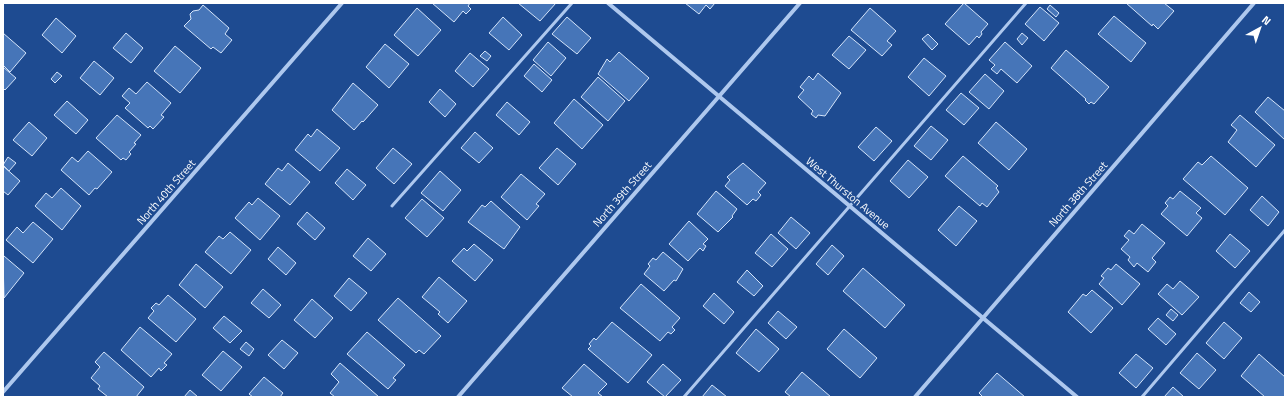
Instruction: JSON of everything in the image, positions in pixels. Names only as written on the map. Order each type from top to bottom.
[{"type":"street","name":"North 40th Street","points":[[3,392],[342,3]]},
{"type":"street","name":"West Thurston Avenue","points":[[608,3],[1077,397]]},
{"type":"street","name":"North 39th Street","points":[[458,397],[800,3]]},
{"type":"street","name":"North 38th Street","points":[[915,397],[1254,3]]},
{"type":"lane","points":[[392,206],[572,3]]},
{"type":"lane","points":[[684,397],[851,207],[1026,3]]},
{"type":"lane","points":[[1142,397],[1285,230]]},
{"type":"building","points":[[432,3],[470,3],[468,6],[471,9],[466,14],[463,11],[454,22]]},
{"type":"building","points":[[518,3],[556,3],[540,21]]},
{"type":"building","points":[[685,3],[715,3],[710,9],[706,5],[699,14]]},
{"type":"building","points":[[964,3],[988,24],[981,32],[982,34],[979,38],[977,36],[969,45],[945,24]]},
{"type":"building","points":[[1126,3],[1164,3],[1174,11],[1158,29],[1153,24],[1152,26]]},
{"type":"building","points":[[203,5],[229,28],[225,34],[232,40],[221,53],[213,47],[211,49],[184,26],[191,19],[190,14],[193,11],[199,10]]},
{"type":"building","points":[[1050,5],[1059,13],[1056,17],[1047,9]]},
{"type":"building","points":[[1040,7],[1059,23],[1044,41],[1025,24]]},
{"type":"building","points":[[417,8],[441,30],[418,56],[394,35]]},
{"type":"building","points":[[870,8],[896,31],[887,41],[892,45],[882,56],[851,30]]},
{"type":"building","points":[[1114,16],[1146,43],[1131,62],[1098,34]]},
{"type":"building","points":[[503,17],[522,35],[509,50],[489,33]]},
{"type":"building","points":[[567,17],[591,38],[577,54],[552,34]]},
{"type":"building","points":[[56,18],[76,36],[62,53],[42,35]]},
{"type":"building","points":[[3,33],[26,53],[10,72],[3,65]]},
{"type":"building","points":[[126,33],[143,48],[131,63],[113,48]]},
{"type":"building","points":[[1022,33],[1028,38],[1022,45],[1017,39]]},
{"type":"building","points":[[928,34],[938,44],[932,50],[922,39]]},
{"type":"building","points":[[849,36],[866,50],[849,69],[832,55]]},
{"type":"building","points":[[548,42],[566,58],[551,76],[533,60]]},
{"type":"building","points":[[1005,42],[1032,66],[1017,83],[1001,69],[997,74],[991,69],[995,65],[989,60]]},
{"type":"building","points":[[385,44],[409,64],[389,88],[366,67]]},
{"type":"building","points":[[175,46],[201,68],[180,93],[154,71]]},
{"type":"building","points":[[1066,50],[1109,87],[1094,104],[1091,102],[1089,104],[1085,100],[1086,99],[1051,68]]},
{"type":"building","points":[[485,51],[491,56],[487,61],[480,56]]},
{"type":"building","points":[[619,52],[649,78],[629,101],[598,74],[607,59],[610,62]]},
{"type":"building","points":[[470,53],[489,69],[473,87],[455,71]]},
{"type":"building","points":[[924,58],[946,76],[929,96],[908,77]]},
{"type":"building","points":[[94,61],[114,78],[100,95],[80,78]]},
{"type":"building","points":[[534,64],[552,80],[542,92],[524,76]]},
{"type":"building","points":[[3,67],[16,78],[5,90],[3,88]]},
{"type":"building","points":[[57,72],[62,76],[55,83],[51,79]]},
{"type":"building","points":[[818,73],[841,93],[825,116],[818,115],[816,118],[811,114],[813,111],[798,97],[804,90],[800,87],[809,76],[813,80]]},
{"type":"building","points":[[985,74],[1004,91],[989,109],[969,92]]},
{"type":"building","points":[[598,77],[625,101],[608,121],[581,97]]},
{"type":"building","points":[[147,82],[171,103],[161,115],[164,117],[153,129],[150,126],[148,128],[125,108],[130,103],[122,96],[129,88],[136,94]]},
{"type":"building","points":[[353,83],[378,105],[354,130],[332,110]]},
{"type":"building","points":[[440,89],[456,104],[445,117],[429,102]]},
{"type":"building","points":[[961,93],[979,108],[964,125],[946,110]]},
{"type":"building","points":[[1268,97],[1285,111],[1285,140],[1255,112]]},
{"type":"building","points":[[574,99],[603,125],[582,149],[554,123]]},
{"type":"building","points":[[67,101],[88,120],[76,134],[54,115]]},
{"type":"building","points":[[507,102],[530,122],[519,135],[496,115]]},
{"type":"building","points":[[117,115],[141,135],[134,143],[136,144],[129,152],[131,154],[126,160],[123,158],[121,160],[96,138]]},
{"type":"building","points":[[1240,115],[1275,145],[1256,167],[1228,142],[1237,130],[1231,125]]},
{"type":"building","points":[[29,122],[47,138],[32,156],[13,140]]},
{"type":"building","points":[[996,122],[1027,149],[1009,170],[978,143]]},
{"type":"building","points":[[931,126],[948,140],[931,160],[914,146]]},
{"type":"building","points":[[876,127],[892,141],[874,161],[858,147]]},
{"type":"building","points":[[317,129],[340,148],[320,171],[295,150],[308,134],[311,137]]},
{"type":"building","points":[[475,132],[493,148],[479,163],[461,148]]},
{"type":"building","points":[[393,148],[412,164],[394,184],[376,168]]},
{"type":"building","points":[[557,148],[576,164],[558,185],[539,168]]},
{"type":"building","points":[[88,151],[112,172],[97,189],[95,188],[89,195],[61,170],[72,157],[78,162]]},
{"type":"building","points":[[963,156],[998,186],[996,188],[999,192],[987,207],[982,203],[980,206],[945,176]]},
{"type":"building","points":[[1211,156],[1248,188],[1225,215],[1183,179],[1198,162],[1202,165]]},
{"type":"building","points":[[8,157],[16,163],[9,171],[3,165]]},
{"type":"building","points":[[908,160],[928,177],[909,198],[890,181]]},
{"type":"building","points":[[288,163],[310,182],[290,205],[265,184],[278,168],[282,171]]},
{"type":"building","points":[[743,163],[766,183],[758,192],[761,195],[756,201],[753,199],[747,205],[725,186],[730,180],[727,177]]},
{"type":"building","points":[[3,166],[20,181],[8,195],[3,191]]},
{"type":"building","points":[[347,169],[366,185],[353,200],[335,183]]},
{"type":"building","points":[[440,171],[461,190],[443,211],[421,193]]},
{"type":"building","points":[[521,174],[545,194],[536,204],[539,206],[527,220],[501,197]]},
{"type":"building","points":[[61,188],[81,206],[62,230],[35,206],[46,193],[52,198]]},
{"type":"building","points":[[716,191],[737,209],[732,216],[733,217],[718,232],[697,214]]},
{"type":"building","points":[[1180,191],[1201,208],[1196,213],[1202,218],[1187,236],[1161,214],[1168,206],[1165,203],[1170,197],[1173,199]]},
{"type":"building","points":[[1262,196],[1279,212],[1268,226],[1250,210]]},
{"type":"building","points":[[258,198],[280,216],[260,240],[235,218],[249,202],[252,205]]},
{"type":"building","points":[[422,199],[444,218],[427,237],[405,218]]},
{"type":"building","points":[[491,201],[520,227],[504,249],[468,222],[482,205],[485,207]]},
{"type":"building","points":[[959,206],[977,221],[956,246],[938,230]]},
{"type":"building","points":[[307,212],[325,228],[315,240],[297,224]]},
{"type":"building","points":[[791,217],[810,233],[796,249],[778,233]]},
{"type":"building","points":[[689,221],[708,239],[703,244],[706,246],[703,251],[700,248],[688,261],[669,244]]},
{"type":"building","points":[[33,222],[53,239],[33,263],[6,240],[17,227],[23,233]]},
{"type":"building","points":[[1142,224],[1165,243],[1152,258],[1156,262],[1148,272],[1137,263],[1134,267],[1128,260],[1130,257],[1121,249],[1129,240],[1124,236],[1129,230],[1134,234]]},
{"type":"building","points":[[230,232],[251,250],[231,274],[205,252],[219,236],[223,239]]},
{"type":"building","points":[[771,234],[788,249],[772,267],[755,253]]},
{"type":"building","points":[[1230,234],[1250,251],[1235,268],[1216,251]]},
{"type":"building","points":[[368,238],[386,254],[371,271],[353,256]]},
{"type":"building","points":[[474,244],[493,260],[475,281],[452,261],[464,248],[467,251]]},
{"type":"building","points":[[832,245],[844,256],[828,275],[816,264]]},
{"type":"building","points":[[278,247],[296,263],[286,275],[268,259]]},
{"type":"building","points":[[663,252],[683,269],[676,281],[674,280],[664,291],[644,274],[650,266],[648,264],[653,258],[656,260]]},
{"type":"building","points":[[4,256],[24,273],[4,298],[3,258]]},
{"type":"building","points":[[196,264],[223,287],[205,308],[179,285]]},
{"type":"building","points":[[1116,264],[1140,284],[1122,305],[1099,284],[1104,278],[1101,276],[1108,268],[1111,270]]},
{"type":"building","points":[[863,268],[905,305],[885,328],[843,291]]},
{"type":"building","points":[[747,270],[763,286],[754,296],[737,282]]},
{"type":"building","points":[[439,277],[467,301],[448,323],[438,314],[440,312],[422,297]]},
{"type":"building","points":[[349,278],[367,293],[351,311],[334,296]]},
{"type":"building","points":[[1180,281],[1199,297],[1182,315],[1158,294],[1167,284],[1173,289]]},
{"type":"building","points":[[641,284],[680,318],[672,327],[675,330],[671,334],[668,332],[660,341],[620,308]]},
{"type":"building","points":[[263,289],[281,305],[269,318],[251,303]]},
{"type":"building","points":[[1092,290],[1113,308],[1091,333],[1068,312],[1083,294],[1086,296]]},
{"type":"building","points":[[1249,292],[1260,302],[1251,312],[1240,303]]},
{"type":"building","points":[[714,293],[734,312],[724,324],[703,306]]},
{"type":"building","points":[[168,295],[196,319],[176,342],[148,318],[154,311],[151,308],[156,303],[159,305]]},
{"type":"building","points":[[398,298],[441,336],[424,354],[419,350],[416,353],[378,320]]},
{"type":"building","points":[[312,299],[333,318],[315,338],[294,320]]},
{"type":"building","points":[[1171,309],[1178,315],[1173,321],[1166,315]]},
{"type":"building","points":[[778,311],[797,327],[786,339],[768,323]]},
{"type":"building","points":[[224,316],[242,331],[230,343],[213,328]]},
{"type":"building","points":[[1158,318],[1176,334],[1166,345],[1148,329]]},
{"type":"building","points":[[612,322],[652,355],[628,383],[588,349],[591,346],[589,344],[594,338],[596,340]]},
{"type":"building","points":[[1224,322],[1242,338],[1224,359],[1206,343]]},
{"type":"building","points":[[140,327],[172,354],[164,363],[167,365],[161,371],[159,368],[151,377],[121,350]]},
{"type":"building","points":[[756,329],[779,349],[759,372],[736,353]]},
{"type":"building","points":[[844,329],[877,358],[860,378],[827,349]]},
{"type":"building","points":[[367,332],[405,365],[393,378],[396,380],[388,389],[347,354]]},
{"type":"building","points":[[282,340],[298,353],[284,369],[268,355]]},
{"type":"building","points":[[246,342],[254,349],[249,356],[240,349]]},
{"type":"building","points":[[223,351],[242,367],[221,391],[202,375]]},
{"type":"building","points":[[104,352],[144,387],[136,397],[108,397],[98,389],[100,386],[91,378],[100,367],[95,362]]},
{"type":"building","points":[[1197,353],[1216,370],[1199,389],[1180,373]]},
{"type":"building","points":[[1136,354],[1153,368],[1136,388],[1119,373]]},
{"type":"building","points":[[1259,354],[1285,377],[1285,397],[1265,397],[1241,376]]},
{"type":"building","points":[[340,363],[379,397],[335,397],[330,393],[339,382],[331,374]]},
{"type":"building","points":[[584,364],[607,384],[598,393],[603,397],[573,397],[562,388]]},
{"type":"building","points":[[663,364],[681,380],[665,397],[647,382]]},
{"type":"building","points":[[802,372],[831,397],[791,397],[785,392]]},
{"type":"building","points":[[997,373],[1025,397],[983,397],[979,393]]},
{"type":"building","points":[[264,377],[283,393],[280,397],[253,397],[249,394]]},
{"type":"building","points":[[712,385],[727,397],[702,397]]},
{"type":"building","points":[[1173,387],[1184,397],[1164,397]]},
{"type":"building","points":[[190,390],[198,397],[184,397]]}]
